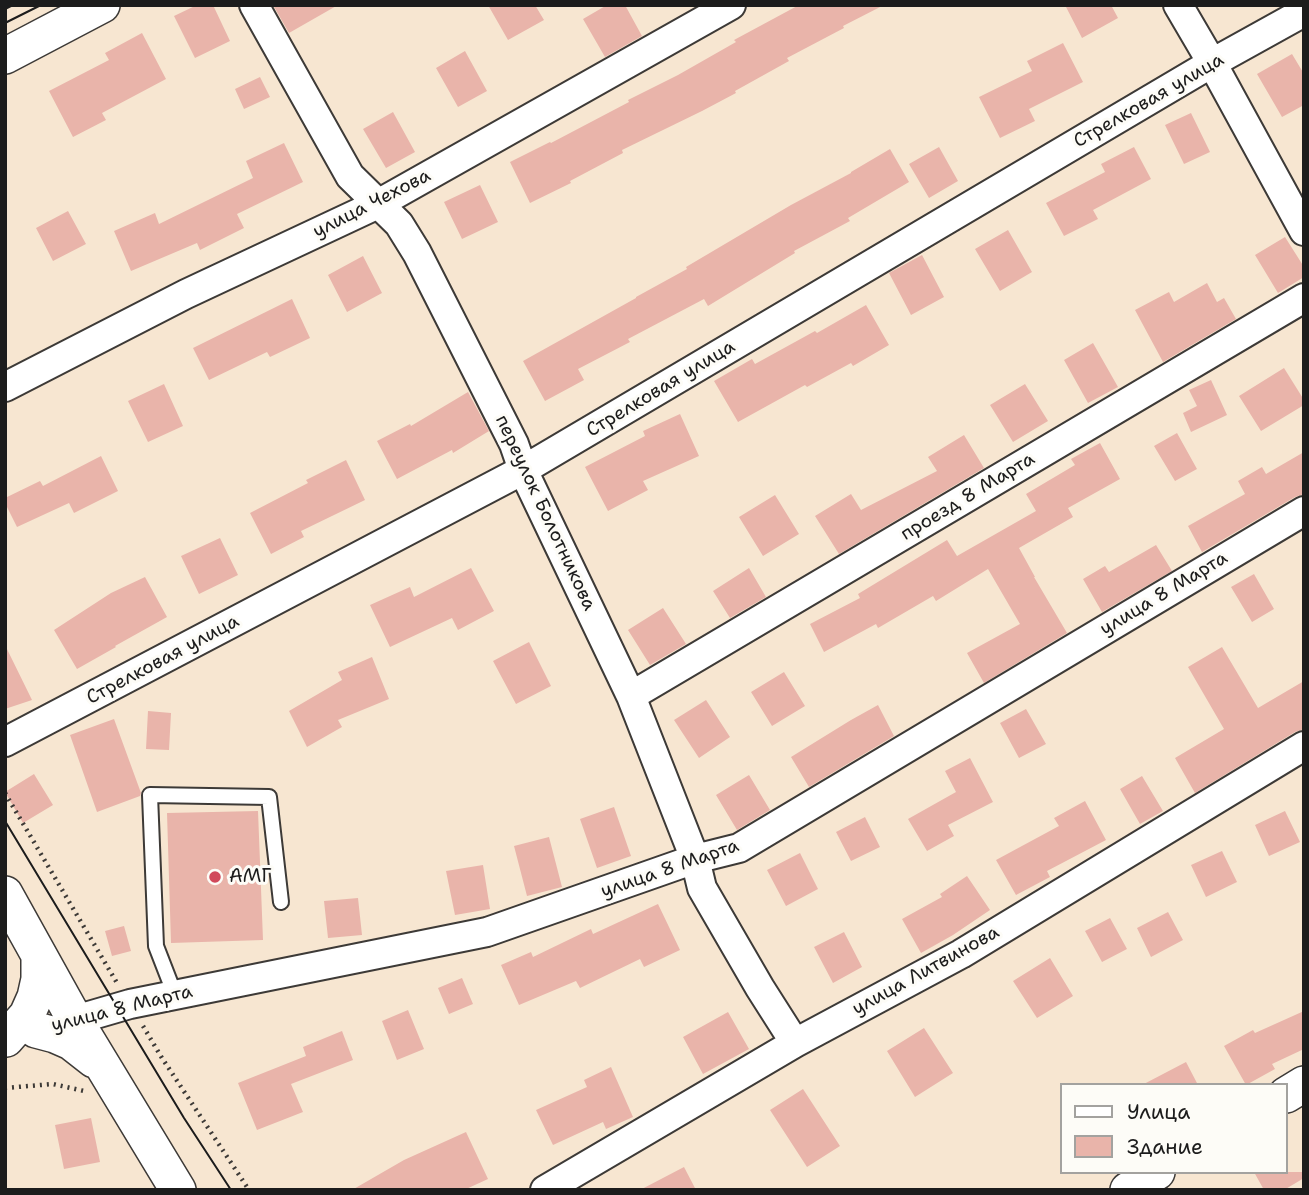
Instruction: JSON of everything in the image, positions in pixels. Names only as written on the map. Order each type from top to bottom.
[{"type":"street","points":[[5,56],[102,5]]},
{"type":"street","name":"переулок Болотникова","points":[[254,5],[350,176],[399,223],[417,253],[514,444],[523,470],[631,696],[695,859],[702,888],[795,1043]]},
{"type":"street","name":"улица Чехова","points":[[5,387],[186,294],[378,204],[731,5]]},
{"type":"street","points":[[1178,5],[1304,231]]},
{"type":"street","name":"Стрелковая улица","points":[[5,743],[523,470],[1212,63],[1304,12]]},
{"type":"street","name":"проезд 8 Марта","points":[[631,696],[1304,298]]},
{"type":"street","name":"улица 8 Марта","points":[[16,1036],[130,1004],[487,932],[695,859],[739,848],[1304,511]]},
{"type":"street","name":"улица Литвинова","points":[[545,1190],[795,1043],[961,954],[1304,746]]},
{"type":"street","points":[[5,894],[75,1020],[96,1080]]},
{"type":"street","points":[[39,955],[39,979],[34,997],[16,1036],[55,1035],[71,1042],[178,1190]]},
{"type":"street","points":[[1288,1093],[1304,1084]]},
{"type":"street","points":[[1128,1190],[1154,1174]]},
{"type":"lane","points":[[175,995],[156,946],[150,795],[269,797],[281,902]]},
{"type":"path","points":[[5,793],[162,1058],[250,1190]]},
{"type":"path","points":[[5,1088],[96,1080]]},
{"type":"building","points":[[197,5],[213,5],[230,41],[195,58],[174,16]]},
{"type":"building","points":[[273,5],[338,5],[289,33]]},
{"type":"building","points":[[488,5],[535,5],[544,20],[508,40]]},
{"type":"building","points":[[607,5],[625,5],[642,36],[605,57],[583,19]]},
{"type":"building","points":[[799,5],[884,5],[787,58],[789,61],[735,91],[736,93],[622,150],[623,153],[570,181],[571,183],[530,203],[510,162],[629,102],[628,100],[678,75],[736,42],[734,40]]},
{"type":"building","points":[[1065,5],[1111,5],[1118,18],[1082,38]]},
{"type":"building","points":[[142,33],[166,79],[102,113],[106,120],[73,137],[49,91],[109,60],[105,53]]},
{"type":"building","points":[[1063,43],[1083,82],[1029,109],[1035,121],[1000,138],[979,97],[1032,71],[1027,61]]},
{"type":"building","points":[[465,51],[487,91],[458,107],[436,68]]},
{"type":"building","points":[[1292,54],[1304,74],[1304,105],[1282,117],[1257,74]]},
{"type":"building","points":[[260,77],[270,97],[244,109],[235,89]]},
{"type":"building","points":[[393,112],[415,152],[386,168],[363,129]]},
{"type":"building","points":[[1191,113],[1210,152],[1184,164],[1165,125]]},
{"type":"building","points":[[284,143],[303,182],[237,214],[244,228],[200,250],[197,243],[131,271],[114,231],[155,213],[159,224],[253,178],[246,161]]},
{"type":"building","points":[[939,147],[958,181],[929,198],[909,164]]},
{"type":"building","points":[[1134,147],[1151,179],[1093,210],[1098,219],[1064,236],[1046,203],[1105,172],[1101,164]]},
{"type":"building","points":[[890,149],[909,182],[848,218],[850,221],[794,251],[795,253],[708,306],[704,299],[578,369],[584,380],[545,401],[523,361],[687,269],[686,267]]},
{"type":"building","points":[[480,185],[498,222],[462,239],[444,202]]},
{"type":"building","points":[[68,211],[86,244],[53,261],[36,228]]},
{"type":"building","points":[[1008,230],[1032,272],[1000,291],[975,249]]},
{"type":"building","points":[[1285,237],[1304,267],[1304,277],[1278,293],[1255,255]]},
{"type":"building","points":[[922,255],[944,297],[911,315],[889,273]]},
{"type":"building","points":[[363,256],[382,293],[347,312],[328,275]]},
{"type":"building","points":[[1207,283],[1217,302],[1224,298],[1236,319],[1163,362],[1135,310],[1169,292],[1174,302]]},
{"type":"building","points":[[292,299],[310,338],[270,357],[267,352],[209,380],[193,348]]},
{"type":"building","points":[[866,305],[889,345],[853,366],[851,363],[807,387],[805,385],[738,422],[714,381],[752,359],[755,364],[815,331],[817,333]]},
{"type":"building","points":[[1093,343],[1118,387],[1088,403],[1064,360]]},
{"type":"building","points":[[1284,368],[1304,400],[1304,405],[1261,431],[1239,396]]},
{"type":"building","points":[[1211,380],[1227,415],[1191,432],[1183,413],[1197,406],[1189,390]]},
{"type":"building","points":[[164,384],[183,426],[148,442],[128,401]]},
{"type":"building","points":[[1025,384],[1048,421],[1013,442],[990,405]]},
{"type":"building","points":[[468,392],[489,431],[453,453],[452,450],[397,479],[377,441],[410,424],[411,426]]},
{"type":"building","points":[[680,414],[699,456],[643,481],[648,490],[608,511],[585,467],[645,436],[643,431]]},
{"type":"building","points":[[1177,433],[1197,469],[1175,481],[1154,446]]},
{"type":"building","points":[[964,435],[984,468],[839,554],[815,516],[851,494],[861,510],[937,471],[928,457]]},
{"type":"building","points":[[1100,443],[1120,479],[1068,508],[1073,517],[1019,548],[1067,633],[984,683],[967,653],[1020,624],[988,569],[936,601],[933,596],[878,628],[876,624],[824,652],[810,624],[860,598],[858,594],[947,540],[957,556],[1036,511],[1026,494],[1075,465],[1071,459]]},
{"type":"building","points":[[1304,452],[1304,494],[1202,552],[1188,526],[1245,494],[1238,481],[1262,467],[1266,474]]},
{"type":"building","points":[[101,456],[118,491],[74,513],[69,503],[17,527],[5,498],[40,481],[43,486]]},
{"type":"building","points":[[346,460],[365,500],[301,531],[304,537],[271,554],[250,513]]},
{"type":"building","points":[[775,495],[799,534],[763,556],[739,517]]},
{"type":"building","points":[[220,538],[238,575],[199,594],[181,556]]},
{"type":"building","points":[[1156,545],[1172,571],[1102,612],[1083,579],[1105,566],[1109,572]]},
{"type":"building","points":[[471,568],[494,611],[458,630],[452,618],[390,647],[370,605],[410,587],[414,597]]},
{"type":"building","points":[[749,568],[766,597],[730,618],[713,591]]},
{"type":"building","points":[[1254,574],[1274,609],[1252,622],[1231,587]]},
{"type":"building","points":[[145,577],[167,617],[77,669],[54,630],[111,593]]},
{"type":"building","points":[[663,608],[686,644],[650,665],[628,630]]},
{"type":"building","points":[[529,642],[551,686],[516,704],[493,661]]},
{"type":"building","points":[[5,645],[32,700],[5,709]]},
{"type":"building","points":[[1222,647],[1258,708],[1304,681],[1304,729],[1195,793],[1175,758],[1224,729],[1188,667]]},
{"type":"building","points":[[372,657],[389,699],[338,720],[342,727],[307,747],[289,711],[342,680],[338,672]]},
{"type":"building","points":[[784,672],[805,706],[772,726],[751,692]]},
{"type":"building","points":[[706,700],[730,737],[699,758],[674,720]]},
{"type":"building","points":[[878,705],[894,736],[809,787],[791,757]]},
{"type":"building","points":[[1026,709],[1046,744],[1019,758],[1000,723]]},
{"type":"building","points":[[148,711],[171,713],[169,750],[146,749]]},
{"type":"building","points":[[114,719],[141,793],[140,796],[97,812],[70,735]]},
{"type":"building","points":[[970,758],[993,802],[948,825],[954,836],[927,851],[908,819],[956,792],[945,771]]},
{"type":"building","points":[[34,774],[53,805],[23,823],[5,792]]},
{"type":"building","points":[[749,775],[770,810],[737,830],[716,795]]},
{"type":"building","points":[[1142,776],[1163,811],[1140,824],[1120,789]]},
{"type":"building","points":[[1085,801],[1106,840],[1047,871],[1050,877],[1016,895],[996,860],[1059,826],[1054,818]]},
{"type":"building","points":[[614,807],[631,856],[597,868],[580,819]]},
{"type":"building","name":"АМГ","points":[[258,811],[263,940],[171,943],[167,813]]},
{"type":"building","points":[[1285,811],[1300,842],[1269,856],[1255,825]]},
{"type":"building","points":[[865,817],[880,847],[851,861],[836,832]]},
{"type":"building","points":[[549,837],[562,887],[527,896],[514,846]]},
{"type":"building","points":[[1222,851],[1237,882],[1206,897],[1191,865]]},
{"type":"building","points":[[800,853],[818,889],[786,906],[767,870]]},
{"type":"building","points":[[483,865],[490,909],[455,915],[446,871]]},
{"type":"building","points":[[967,876],[990,910],[921,953],[902,919],[942,897],[940,894]]},
{"type":"building","points":[[358,898],[362,935],[328,938],[324,901]]},
{"type":"building","points":[[658,904],[680,950],[644,967],[640,959],[580,988],[576,981],[519,1005],[501,965],[531,952],[533,957],[591,929],[593,934]]},
{"type":"building","points":[[1168,912],[1183,940],[1151,957],[1137,928]]},
{"type":"building","points":[[1110,918],[1127,949],[1102,962],[1085,931]]},
{"type":"building","points":[[124,926],[131,951],[112,956],[105,931]]},
{"type":"building","points":[[844,932],[862,967],[833,983],[814,947]]},
{"type":"building","points":[[1050,958],[1073,996],[1037,1018],[1013,981]]},
{"type":"building","points":[[462,978],[473,1004],[449,1014],[438,988]]},
{"type":"building","points":[[408,1010],[424,1049],[397,1060],[382,1021]]},
{"type":"building","points":[[1304,1011],[1304,1049],[1272,1064],[1275,1069],[1245,1083],[1224,1046],[1253,1030],[1255,1033]]},
{"type":"building","points":[[728,1012],[749,1049],[703,1074],[683,1037]]},
{"type":"building","points":[[924,1028],[953,1073],[915,1097],[887,1051]]},
{"type":"building","points":[[342,1031],[353,1060],[291,1084],[303,1112],[257,1130],[238,1083],[306,1056],[303,1047]]},
{"type":"building","points":[[1186,1062],[1197,1083],[1146,1083]]},
{"type":"building","points":[[611,1067],[633,1117],[606,1129],[603,1122],[553,1145],[536,1110],[587,1087],[584,1080]]},
{"type":"building","points":[[803,1089],[840,1146],[807,1167],[770,1110]]},
{"type":"building","points":[[91,1118],[100,1162],[64,1169],[55,1125]]},
{"type":"building","points":[[466,1132],[488,1179],[464,1190],[352,1190],[404,1160]]},
{"type":"building","points":[[684,1167],[696,1190],[640,1190]]},
{"type":"building","points":[[1304,1172],[1304,1178],[1284,1190],[1264,1190],[1255,1174]]},
{"type":"tram line","points":[[5,9],[13,5]]},
{"type":"tram line","points":[[5,23],[41,5]]},
{"type":"tram line","points":[[5,821],[184,1118],[231,1190]]},
{"type":"place","name":"АМГ","points":[[215,877]]}]
